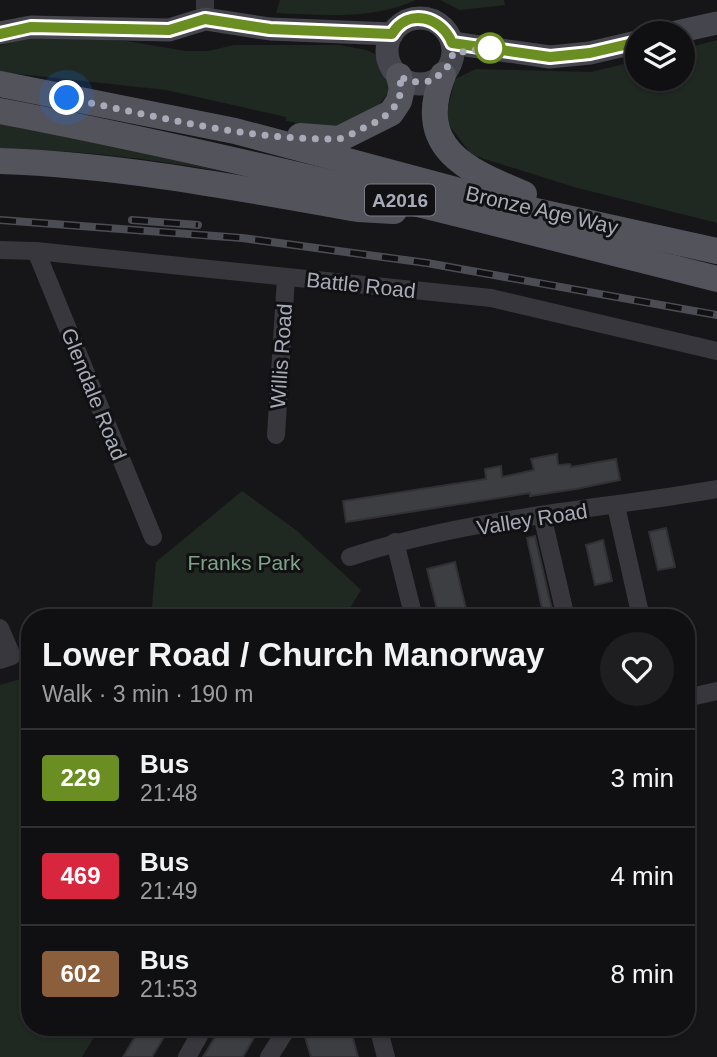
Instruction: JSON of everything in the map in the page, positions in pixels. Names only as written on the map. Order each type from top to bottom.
[{"type":"main road","points":[[6,32],[53,27],[169,30],[205,10],[270,29],[392,34]]},
{"type":"main road","points":[[235,131],[340,139],[391,113],[399,101],[402,88],[399,76],[387,56],[392,34],[403,22],[414,18],[430,19],[448,32],[452,43],[450,64],[433,98],[433,116],[438,137],[452,156],[478,175],[596,223]]},
{"type":"main road","points":[[695,28],[717,23]]},
{"type":"main road","points":[[452,43],[550,57],[590,53],[625,45]]},
{"type":"main road","points":[[399,76],[422,84],[443,75]]},
{"type":"main road","name":"Bronze Age Way","points":[[0,84],[235,131],[531,210],[717,251]]},
{"type":"main road","name":"Bronze Age Way","points":[[0,111],[81,126],[455,213],[717,279]]},
{"type":"main road","points":[[0,161],[72,164],[144,172],[358,209],[455,213]]},
{"type":"street","name":"Battle Road","points":[[0,250],[36,251],[491,298],[717,351]]},
{"type":"street","name":"Glendale Road","points":[[36,251],[153,537]]},
{"type":"street","name":"Willis Road","points":[[276,435],[286,278]]},
{"type":"street","name":"Valley Road","points":[[350,557],[395,542],[542,515],[717,489]]},
{"type":"street","points":[[616,506],[639,609]]},
{"type":"street","points":[[542,515],[564,609]]},
{"type":"street","points":[[395,542],[412,609]]},
{"type":"street","points":[[0,628],[6,658]]},
{"type":"street","points":[[695,696],[717,691]]},
{"type":"street","points":[[187,1057],[199,1036]]},
{"type":"street","points":[[269,1057],[282,1036]]},
{"type":"street","points":[[380,1036],[386,1057]]},
{"type":"green space","points":[[280,0],[416,0],[382,11],[329,15],[276,13]]},
{"type":"green space","points":[[440,0],[504,0],[505,5],[460,10]]},
{"type":"green space","points":[[22,39],[126,41],[186,51],[208,51],[234,45],[340,45],[366,50],[382,57],[388,67],[391,88],[370,114],[358,121],[345,125],[318,126],[286,121],[286,117],[166,90],[0,72],[0,46]]},
{"type":"green space","points":[[717,40],[717,223],[574,187],[472,155],[445,120],[455,79],[476,69],[591,72],[625,64],[625,91],[695,91],[695,46]]},
{"type":"green space","points":[[0,120],[225,172],[113,156],[0,149]]},
{"type":"green space","name":"Franks Park","points":[[242,491],[296,530],[361,590],[349,609],[152,609],[156,562]]},
{"type":"green space","points":[[21,679],[21,1036],[95,1036],[82,1057],[0,1057],[0,685]]},
{"type":"building","points":[[557,454],[558,465],[570,464],[571,467],[616,459],[620,480],[576,489],[530,496],[530,493],[346,522],[343,501],[486,479],[485,469],[501,466],[502,477],[534,470],[531,459]]},
{"type":"building","points":[[666,528],[675,567],[658,570],[649,532]]},
{"type":"building","points":[[535,536],[552,609],[542,609],[527,538]]},
{"type":"building","points":[[603,540],[612,581],[595,585],[586,545]]},
{"type":"building","points":[[455,562],[466,609],[437,609],[427,569]]},
{"type":"building","points":[[136,1036],[165,1036],[152,1057],[123,1057]]},
{"type":"building","points":[[216,1036],[255,1036],[243,1057],[203,1057]]},
{"type":"building","points":[[305,1036],[352,1036],[358,1057],[311,1057]]},
{"type":"railway","points":[[0,220],[242,238],[427,263],[717,315]]},
{"type":"railway","points":[[132,220],[198,225]]},
{"type":"bus line","name":"229","points":[[0,34],[31,27],[169,30],[205,19],[270,29],[392,34],[403,22],[414,18],[430,19],[440,24],[448,32],[452,43],[469,43],[550,57],[590,53],[625,45]]},
{"type":"route","points":[[67,98],[235,131],[340,139],[391,113],[399,101],[402,88],[399,76],[422,84],[433,81],[443,75],[453,53],[490,48]]}]
